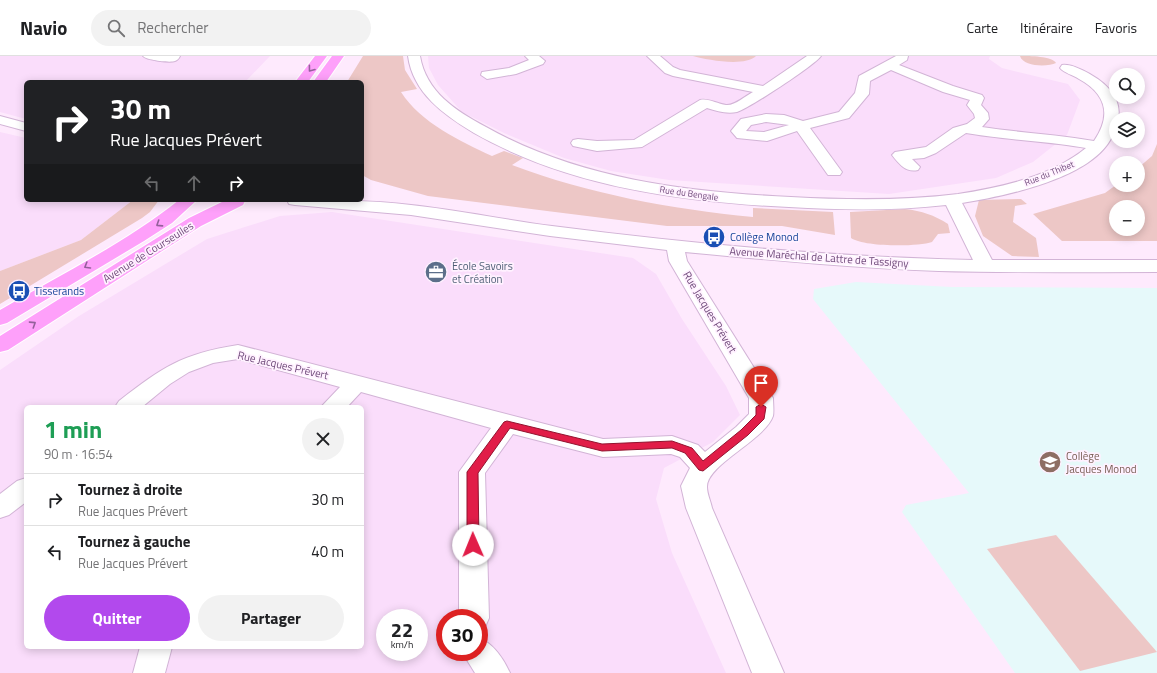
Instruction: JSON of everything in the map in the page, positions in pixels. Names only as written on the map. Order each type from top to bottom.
[{"type":"main road","points":[[303,80],[321,56]]},
{"type":"main road","points":[[320,80],[338,56]]},
{"type":"main road","name":"Avenue de Courseulles","points":[[0,319],[138,237],[166,219],[187,202]]},
{"type":"main road","name":"Avenue de Courseulles","points":[[0,345],[196,222],[236,202]]},
{"type":"street","points":[[149,56],[172,58],[174,56]]},
{"type":"street","name":"Rue du Bengale","points":[[414,56],[418,73],[427,89],[445,107],[458,117],[474,127],[516,148],[582,171],[673,191],[773,202],[842,205],[952,200],[1010,188]]},
{"type":"street","points":[[487,74],[512,71],[539,61],[531,56]]},
{"type":"street","points":[[653,56],[669,70],[677,73],[764,90]]},
{"type":"street","points":[[578,143],[597,146],[637,144],[705,103],[726,109],[735,108],[788,76],[815,56]]},
{"type":"street","points":[[801,126],[834,119],[844,115],[862,94],[864,79],[891,66],[894,62],[905,56]]},
{"type":"street","points":[[891,66],[948,89],[977,98],[974,106],[981,113],[982,119],[974,125],[975,127],[958,131],[931,150],[924,153],[900,154],[912,167]]},
{"type":"street","name":"Rue du Thibet","points":[[1010,188],[1072,165],[1091,154],[1099,146],[1106,135],[1112,119],[1111,103],[1101,88],[1081,74],[1066,68]]},
{"type":"street","points":[[735,108],[754,121],[782,118],[795,122],[801,126],[834,172]]},
{"type":"street","points":[[0,120],[24,126]]},
{"type":"street","points":[[966,129],[1002,135],[1059,139],[1099,146]]},
{"type":"street","name":"Avenue Maréchal de Lattre de Tassigny","points":[[364,197],[411,210]]},
{"type":"street","points":[[952,200],[985,266]]},
{"type":"street","name":"Avenue Maréchal de Lattre de Tassigny","points":[[318,202],[411,210],[550,231],[675,246],[773,255],[985,266],[1157,266]]},
{"type":"street","name":"Rue Jacques Prévert","points":[[675,246],[678,261],[761,398],[761,416],[745,433],[703,467],[694,486],[699,508],[768,673]]},
{"type":"street","name":"Rue Jacques Prévert","points":[[130,405],[178,369],[201,359],[238,352],[602,448],[672,445],[689,451],[703,467]]},
{"type":"street","points":[[335,405],[358,383]]},
{"type":"street","points":[[474,609],[472,472],[507,424]]},
{"type":"street","points":[[0,508],[24,490]]},
{"type":"street","points":[[149,673],[155,649]]},
{"type":"street","points":[[485,661],[494,673]]},
{"type":"shaded area","points":[[0,56],[270,56],[247,80],[24,80],[24,118],[0,112]]},
{"type":"shaded area","points":[[363,56],[403,56],[405,70],[417,89],[401,92],[419,113],[442,130],[492,156],[504,151],[523,158],[512,165],[600,192],[692,210],[753,217],[753,208],[833,212],[835,235],[782,226],[667,226],[428,196],[371,180],[364,176],[364,80],[348,80]]},
{"type":"shaded area","points":[[428,56],[990,56],[989,59],[1002,68],[1068,84],[1080,100],[1067,135],[1033,162],[996,178],[889,194],[669,180],[611,171],[564,158],[504,133],[462,112],[438,85],[429,68]]},
{"type":"shaded area","points":[[693,56],[756,56],[743,61],[726,62]]},
{"type":"shaded area","points":[[1020,56],[1035,56],[1050,59],[1056,63],[1036,65],[1022,60]]},
{"type":"shaded area","points":[[0,132],[24,138],[24,202],[130,202],[81,240],[0,271]]},
{"type":"shaded area","points":[[1157,144],[1157,241],[1062,241],[1033,214],[1105,193],[1109,190],[1109,192],[1145,192],[1145,162],[1152,156]]},
{"type":"shaded area","points":[[1021,199],[1027,204],[1015,206],[1013,222],[1036,238],[1039,257],[1012,256],[983,236],[975,216],[979,200]]},
{"type":"shaded area","points":[[130,202],[158,202],[150,212],[142,218],[0,304],[0,271],[81,240]]},
{"type":"shaded area","points":[[905,209],[922,212],[938,218],[948,224],[950,233],[938,234],[932,242],[915,245],[878,245],[851,238],[850,212]]},
{"type":"shaded area","points":[[332,212],[633,258],[656,274],[682,319],[726,386],[740,415],[713,442],[664,468],[656,499],[672,553],[726,673],[0,673],[0,370],[79,316],[207,239],[280,216]]},
{"type":"shaded area","name":"Collège Jacques Monod","points":[[856,282],[952,287],[1157,288],[1157,673],[1015,673],[902,512],[906,505],[969,493],[813,299],[814,289]]},
{"type":"shaded area","points":[[1056,535],[1157,652],[1080,671],[987,549]]},
{"type":"place","name":"Collège Monod","points":[[714,237]]},
{"type":"place","name":"École Savoirs et Création","points":[[436,272]]},
{"type":"place","name":"Tisserands","points":[[19,291]]},
{"type":"place","name":"Collège Jacques Monod","points":[[1050,462]]},
{"type":"route","points":[[473,545],[472,472],[507,424],[602,448],[672,445],[689,451],[703,467],[729,444],[745,433],[761,416],[761,407]]}]
